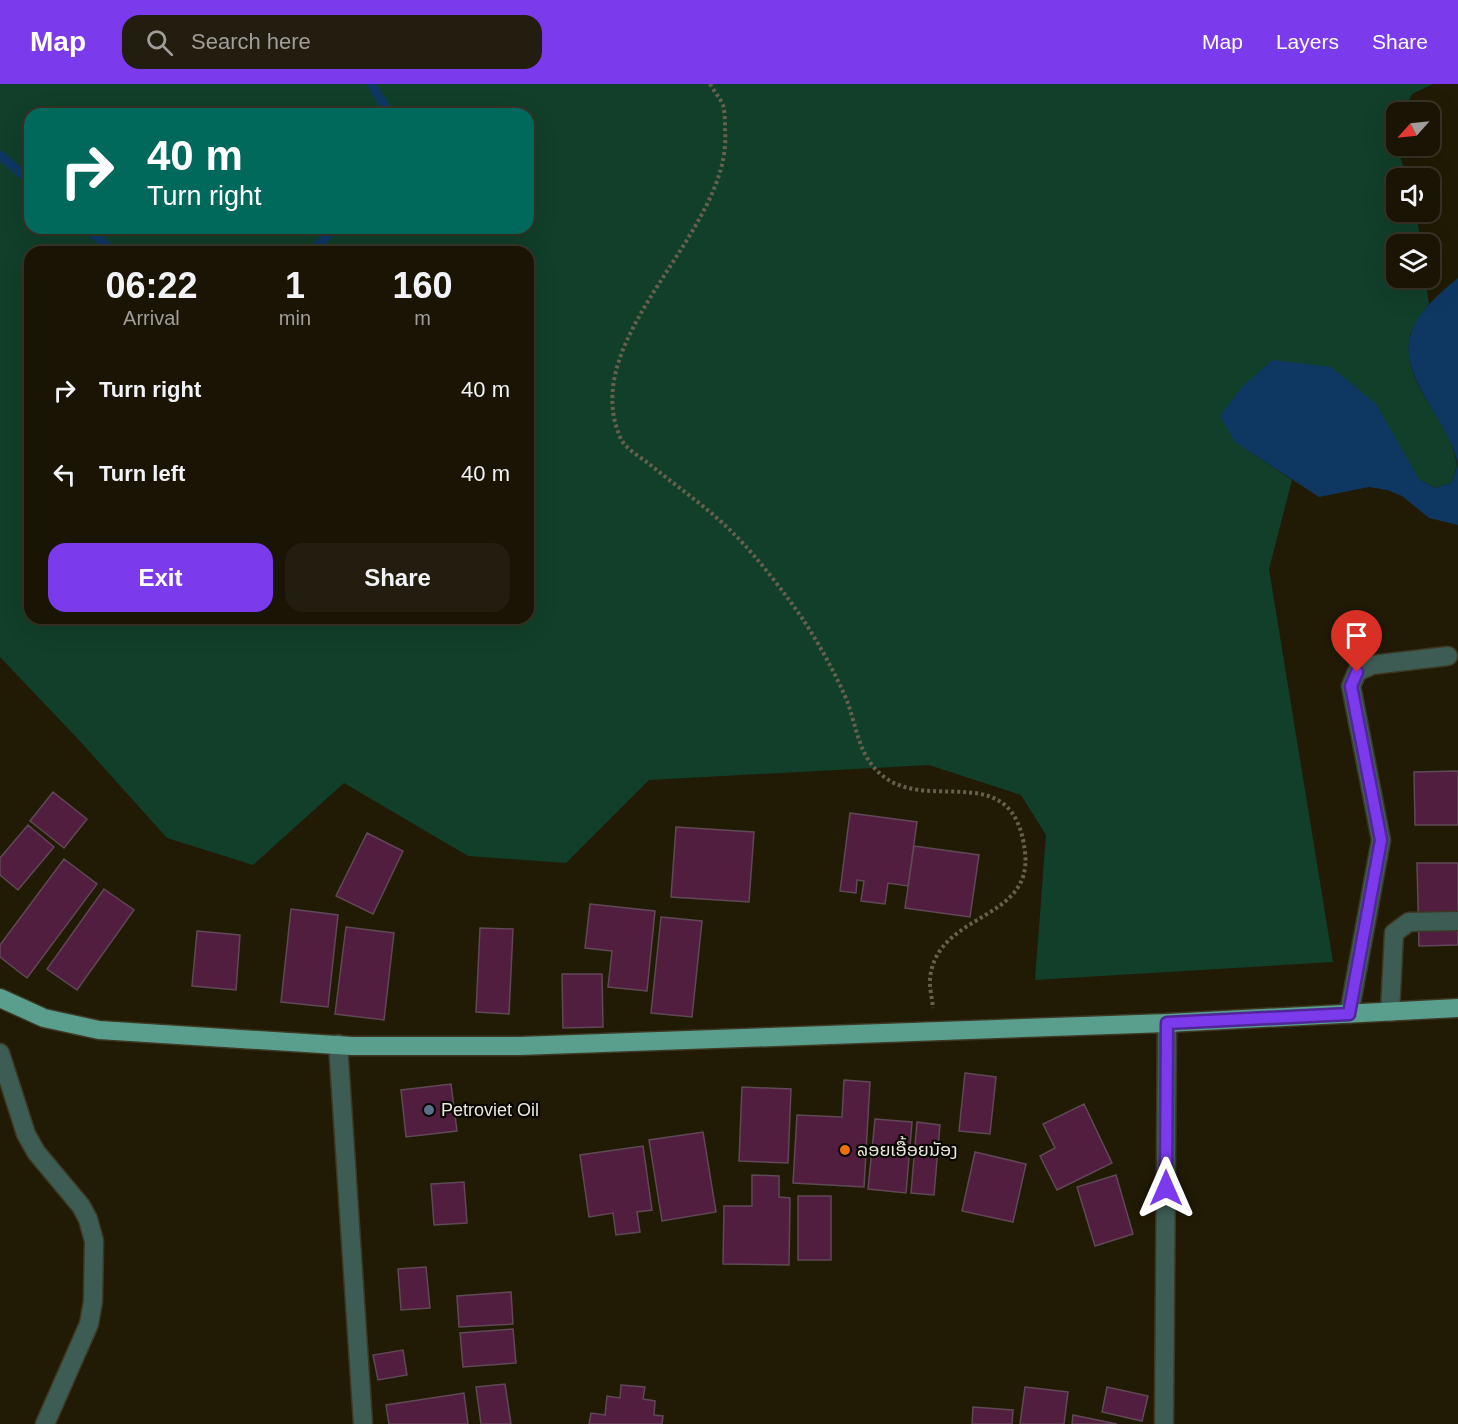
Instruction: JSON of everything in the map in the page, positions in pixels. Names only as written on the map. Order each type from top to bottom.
[{"type":"main road","points":[[0,998],[44,1017],[99,1030],[338,1044],[519,1046],[1167,1023],[1458,1008]]},
{"type":"street","points":[[1349,1014],[1381,840],[1351,686],[1357,672],[1372,665],[1448,656]]},
{"type":"street","points":[[1390,1012],[1394,933],[1409,922],[1458,921]]},
{"type":"street","points":[[1164,1424],[1167,1023]]},
{"type":"street","points":[[338,1044],[363,1424]]},
{"type":"street","points":[[0,1053],[26,1134],[36,1152],[81,1206],[88,1219],[94,1241],[89,1324],[45,1424]]},
{"type":"path","points":[[710,84],[723,106],[726,144],[719,180],[620,353],[611,402],[622,441],[736,536],[805,622],[845,697],[865,758],[881,775],[898,787],[975,793],[1004,802],[1020,825],[1026,855],[1024,881],[1005,904],[958,931],[940,948],[930,974],[934,1031]]},
{"type":"green space","points":[[0,84],[1433,84],[1412,94],[1408,102],[1386,102],[1386,156],[1400,156],[1404,168],[1386,168],[1386,222],[1418,222],[1419,234],[1386,234],[1386,288],[1427,288],[1429,303],[1411,331],[1409,353],[1418,385],[1451,444],[1456,463],[1452,483],[1435,488],[1419,479],[1400,449],[1236,442],[1292,480],[1269,569],[1333,962],[1035,980],[1046,835],[1021,795],[929,765],[649,780],[566,863],[468,856],[344,783],[253,865],[167,838],[0,657]]},
{"type":"water","points":[[1458,278],[1458,525],[1429,518],[1402,496],[1387,490],[1369,487],[1319,497],[1235,442],[1220,416],[1242,387],[1272,360],[1331,367],[1376,404],[1419,479],[1435,488],[1452,483],[1457,461],[1445,431],[1417,382],[1408,349],[1411,333],[1419,317],[1431,302]]},
{"type":"building","points":[[1458,771],[1458,825],[1415,825],[1414,772]]},
{"type":"building","points":[[53,792],[87,819],[64,848],[30,821]]},
{"type":"building","points":[[850,813],[917,822],[908,886],[888,883],[885,904],[861,901],[864,881],[857,880],[856,893],[840,891]]},
{"type":"building","points":[[28,825],[54,847],[18,890],[0,875],[0,858]]},
{"type":"building","points":[[676,827],[754,832],[749,902],[671,897]]},
{"type":"building","points":[[367,833],[403,851],[373,914],[336,896]]},
{"type":"building","points":[[914,846],[979,855],[970,917],[905,908]]},
{"type":"building","points":[[64,859],[97,884],[27,978],[0,957],[0,945]]},
{"type":"building","points":[[1417,863],[1458,863],[1458,945],[1419,946]]},
{"type":"building","points":[[104,889],[134,910],[77,990],[47,969]]},
{"type":"building","points":[[590,904],[655,911],[647,991],[608,987],[612,951],[585,948]]},
{"type":"building","points":[[291,909],[338,915],[328,1007],[281,1002]]},
{"type":"building","points":[[661,917],[702,921],[692,1017],[651,1013]]},
{"type":"building","points":[[346,927],[394,933],[384,1020],[335,1014]]},
{"type":"building","points":[[480,928],[513,929],[509,1014],[476,1012]]},
{"type":"building","points":[[197,931],[240,935],[236,990],[192,986]]},
{"type":"building","points":[[562,974],[602,974],[603,1027],[563,1028]]},
{"type":"building","points":[[965,1073],[996,1077],[990,1134],[959,1131]]},
{"type":"building","points":[[844,1080],[870,1082],[864,1187],[793,1183],[797,1115],[842,1117]]},
{"type":"building","name":"Petroviet Oil","points":[[451,1084],[457,1131],[406,1137],[401,1090]]},
{"type":"building","points":[[742,1087],[791,1089],[788,1163],[739,1161]]},
{"type":"building","points":[[1084,1104],[1112,1163],[1057,1190],[1040,1156],[1055,1148],[1043,1124]]},
{"type":"building","points":[[875,1119],[912,1122],[906,1193],[868,1189]]},
{"type":"building","points":[[917,1122],[940,1125],[934,1195],[911,1193]]},
{"type":"building","points":[[703,1132],[716,1212],[662,1221],[649,1140]]},
{"type":"building","points":[[643,1146],[652,1210],[637,1212],[640,1232],[616,1235],[613,1213],[589,1217],[580,1155]]},
{"type":"building","points":[[975,1152],[1026,1164],[1013,1222],[962,1211]]},
{"type":"building","points":[[752,1175],[779,1176],[779,1197],[790,1198],[789,1265],[723,1264],[724,1206],[752,1206]]},
{"type":"building","points":[[1116,1175],[1133,1234],[1095,1246],[1077,1187]]},
{"type":"building","points":[[464,1182],[467,1223],[434,1225],[431,1184]]},
{"type":"building","points":[[798,1196],[831,1196],[831,1260],[798,1260]]},
{"type":"building","points":[[426,1267],[430,1308],[401,1310],[398,1269]]},
{"type":"building","points":[[511,1292],[513,1324],[459,1327],[457,1296]]},
{"type":"building","points":[[513,1329],[516,1363],[463,1367],[460,1333]]},
{"type":"building","points":[[403,1350],[407,1375],[378,1380],[373,1355]]},
{"type":"building","points":[[505,1384],[511,1424],[481,1424],[476,1387]]},
{"type":"building","points":[[621,1385],[645,1387],[643,1399],[655,1401],[654,1415],[663,1416],[662,1424],[589,1424],[591,1413],[605,1415],[607,1396],[620,1398]]},
{"type":"building","points":[[1025,1387],[1068,1392],[1064,1424],[1020,1424]]},
{"type":"building","points":[[1107,1387],[1148,1396],[1142,1421],[1102,1412]]},
{"type":"building","points":[[464,1393],[468,1424],[389,1424],[386,1405]]},
{"type":"building","points":[[973,1407],[1013,1410],[1012,1424],[972,1424]]},
{"type":"building","points":[[1073,1415],[1117,1424],[1072,1424]]},
{"type":"waterway","points":[[371,84],[385,108]]},
{"type":"waterway","points":[[0,155],[24,176]]},
{"type":"waterway","points":[[93,234],[108,246]]},
{"type":"waterway","points":[[316,246],[330,234]]},
{"type":"place","name":"Petroviet Oil","points":[[429,1110]]},
{"type":"place","name":"ລອຍເອື້ອຍນັອງ","points":[[845,1150]]},
{"type":"route","points":[[1166,1188],[1167,1023],[1349,1014],[1381,840],[1351,686],[1357,672]]}]
